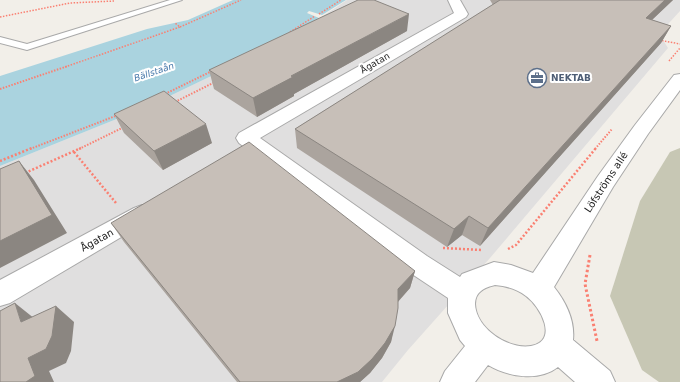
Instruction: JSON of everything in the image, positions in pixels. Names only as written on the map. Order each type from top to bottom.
[{"type":"street","name":"Ågatan","points":[[255,146],[246,138],[461,14],[454,0]]},
{"type":"street","name":"Löfströms allé","points":[[538,289],[552,264],[644,124],[674,71]]},
{"type":"street","points":[[235,158],[255,146],[418,264],[463,293]]},
{"type":"street","name":"Ågatan","points":[[0,294],[157,205]]},
{"type":"street","points":[[494,273],[509,274],[524,280],[538,289],[550,302],[557,317],[560,332],[557,346],[547,357],[533,364],[516,364],[498,359],[482,348],[470,335],[463,321],[461,306],[463,293],[470,283],[481,276],[494,273]]},
{"type":"street","points":[[557,346],[599,382]]},
{"type":"street","points":[[456,382],[482,348]]},
{"type":"lane","points":[[0,40],[27,47],[178,0]]},
{"type":"path","points":[[69,2],[73,0]]},
{"type":"path","points":[[0,17],[69,2],[93,0],[117,2]]},
{"type":"path","points":[[0,89],[180,27],[241,0]]},
{"type":"path","points":[[319,14],[341,0]]},
{"type":"path","points":[[285,36],[315,16]]},
{"type":"path","points":[[175,23],[180,27]]},
{"type":"path","points":[[657,40],[670,44],[680,44]]},
{"type":"path","points":[[674,71],[679,50]]},
{"type":"path","points":[[158,97],[215,70]]},
{"type":"path","points":[[170,104],[220,79]]},
{"type":"path","points":[[0,162],[123,113]]},
{"type":"path","points":[[20,175],[74,152],[130,124]]},
{"type":"path","points":[[504,252],[516,245],[613,128]]},
{"type":"path","points":[[74,152],[130,221]]},
{"type":"path","points":[[418,264],[429,248],[489,251]]},
{"type":"shaded area","points":[[347,0],[680,0],[680,11],[659,34],[668,48],[490,258],[408,350],[382,382],[0,382],[0,166],[149,106],[290,38]]},
{"type":"shaded area","points":[[680,148],[680,382],[659,382],[642,370],[610,296],[640,201],[670,152]]},
{"type":"water","name":"Bällstaån","points":[[233,0],[346,0],[322,15],[309,11],[307,13],[319,18],[290,38],[149,106],[0,166],[0,76],[147,29],[188,20]]},
{"type":"building","points":[[358,0],[374,0],[409,14],[291,76],[293,77],[253,98],[209,70]]},
{"type":"building","points":[[500,0],[665,0],[646,18],[671,26],[488,228],[469,216],[454,229],[295,129]]},
{"type":"building","points":[[164,91],[206,124],[154,151],[114,114]]},
{"type":"building","points":[[249,142],[415,271],[398,289],[398,308],[395,326],[385,343],[372,359],[358,372],[337,382],[240,382],[111,223]]},
{"type":"building","points":[[19,161],[52,215],[0,241],[0,169]]},
{"type":"building","points":[[15,303],[21,322],[56,306],[52,336],[46,349],[28,358],[35,376],[26,382],[0,382],[0,311]]},
{"type":"place","name":"NEKTAB","points":[[537,78]]}]
